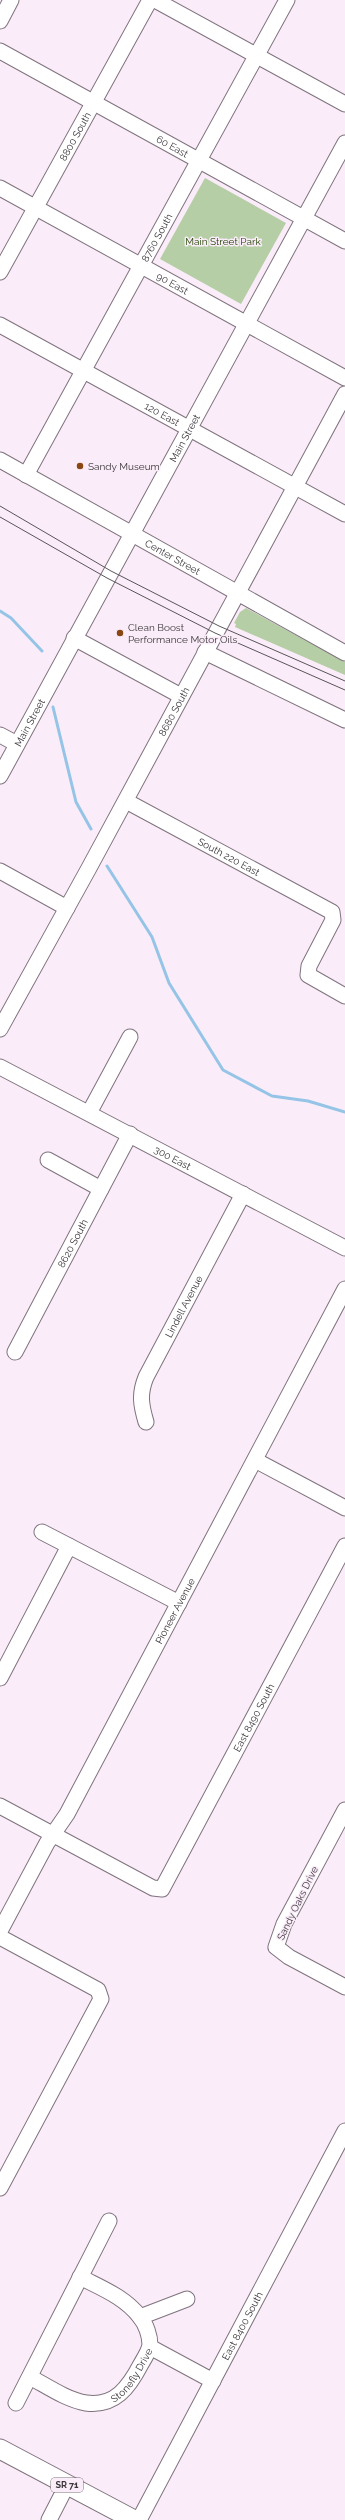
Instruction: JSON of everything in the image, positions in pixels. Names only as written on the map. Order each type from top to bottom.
[{"type":"main road","name":"SR 71","points":[[0,2449],[134,2520]]},
{"type":"street","points":[[0,21],[11,0]]},
{"type":"street","name":"8800 South","points":[[0,272],[150,0]]},
{"type":"street","points":[[155,0],[345,104]]},
{"type":"street","name":"8760 South","points":[[26,475],[287,0]]},
{"type":"street","name":"60 East","points":[[0,51],[345,241]]},
{"type":"street","name":"Main Street","points":[[0,776],[345,143]]},
{"type":"street","name":"90 East","points":[[0,188],[345,378]]},
{"type":"street","name":"120 East","points":[[0,324],[345,514]]},
{"type":"street","name":"8680 South","points":[[0,1029],[5,1009],[67,908],[126,801],[236,593],[345,394]]},
{"type":"street","name":"Center Street","points":[[0,460],[236,593],[343,649]]},
{"type":"street","points":[[74,638],[181,696]]},
{"type":"street","points":[[205,652],[345,720]]},
{"type":"street","points":[[0,735],[17,744]]},
{"type":"street","name":"South 220 East","points":[[126,801],[332,912],[333,920],[309,966],[308,975],[345,996]]},
{"type":"street","points":[[0,871],[67,908]]},
{"type":"street","points":[[89,1113],[130,1037]]},
{"type":"street","name":"300 East","points":[[0,1067],[345,1248]]},
{"type":"street","name":"8620 South","points":[[15,1352],[130,1134]]},
{"type":"street","points":[[48,1160],[101,1189]]},
{"type":"street","name":"Lindell Avenue","points":[[146,1422],[141,1404],[141,1390],[146,1377],[243,1194]]},
{"type":"street","name":"Pioneer Avenue","points":[[0,1931],[54,1834],[71,1807],[345,1289]]},
{"type":"street","points":[[255,1460],[345,1508]]},
{"type":"street","points":[[42,1532],[179,1603]]},
{"type":"street","points":[[0,1678],[5,1656],[69,1546]]},
{"type":"street","name":"East 8490 South","points":[[54,1834],[153,1888],[162,1890],[345,1546]]},
{"type":"street","points":[[0,1806],[54,1834]]},
{"type":"street","name":"Sandy Oaks Drive","points":[[345,1810],[284,1924],[276,1947],[289,1957],[345,1987]]},
{"type":"street","points":[[0,1937],[98,1990],[101,1994],[98,2006],[0,2188]]},
{"type":"street","name":"East 8400 South","points":[[139,2520],[343,2141]]},
{"type":"street","points":[[16,2403],[109,2221]]},
{"type":"street","name":"Stonefly Drive","points":[[30,2377],[85,2402],[94,2403],[112,2399],[128,2386],[150,2347],[146,2328],[140,2317],[125,2302],[80,2277]]},
{"type":"street","points":[[140,2317],[187,2299]]},
{"type":"street","points":[[150,2347],[213,2380]]},
{"type":"street","points":[[49,2520],[67,2485]]},
{"type":"green space","name":"Main Street Park","points":[[205,178],[286,223],[241,304],[160,259]]},
{"type":"green space","points":[[246,608],[345,662],[345,675],[235,627],[236,624],[234,623],[240,612]]},
{"type":"waterway","points":[[0,611],[11,618],[42,651]]},
{"type":"waterway","points":[[53,707],[76,802],[91,829]]},
{"type":"waterway","points":[[107,866],[152,937],[169,983],[223,1070],[272,1096],[308,1101],[345,1112]]},
{"type":"tram line","points":[[0,506],[111,571],[219,626],[345,681]]},
{"type":"tram line","points":[[0,517],[107,578],[215,633],[345,690]]},
{"type":"place","name":"Sandy Museum","points":[[80,466]]},
{"type":"place","name":"Clean Boost Performance Motor Oils","points":[[120,633]]}]
